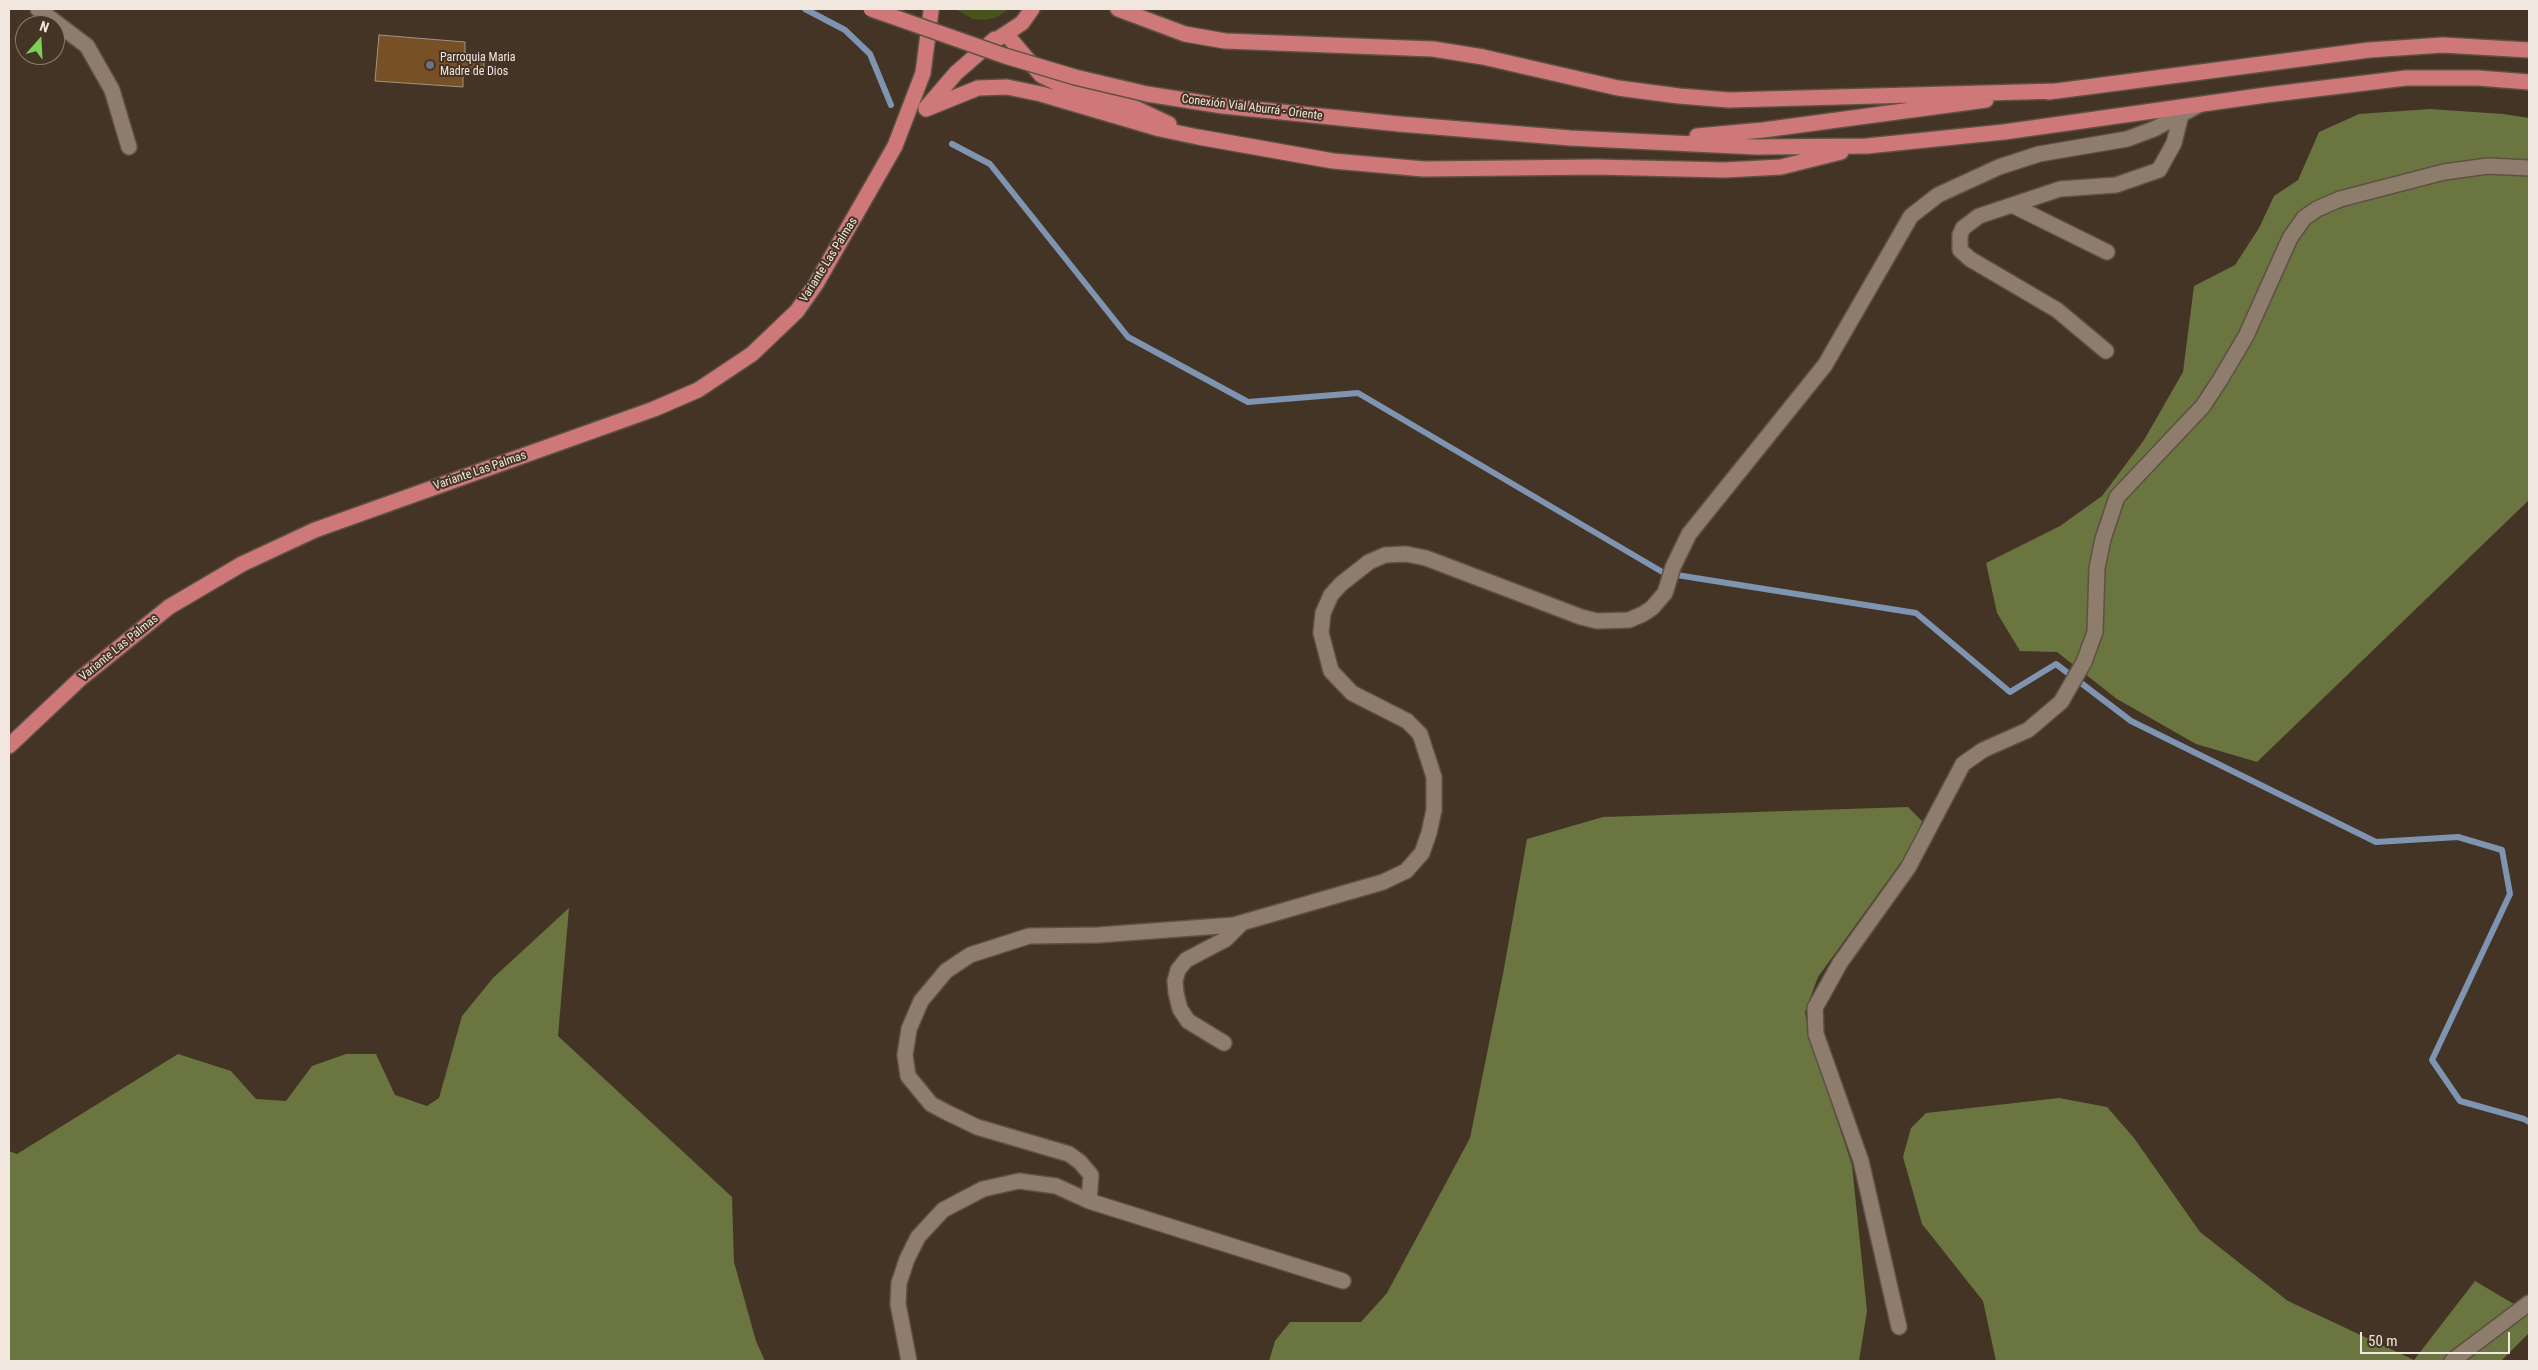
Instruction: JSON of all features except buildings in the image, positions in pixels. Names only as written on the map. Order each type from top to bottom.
[{"type":"main road","name":"Conexión Vial Aburrá - Oriente","points":[[871,9],[1005,56],[1074,77],[1147,94],[1223,106],[1399,124],[1561,137],[1645,141]]},
{"type":"main road","name":"Variante Las Palmas","points":[[895,146],[956,73],[1001,37],[1022,24],[1032,9]]},
{"type":"main road","points":[[1118,9],[1185,34],[1225,41],[1433,49],[1484,57],[1618,88],[1679,96],[1729,100],[2058,91]]},
{"type":"main road","name":"Variante Las Palmas","points":[[9,746],[80,679],[169,607],[242,564],[315,530],[654,409],[698,390],[752,354],[796,310],[816,284],[895,146],[923,73],[930,10]]},
{"type":"main road","points":[[930,10],[947,30],[958,36],[976,40],[1001,37],[1041,75],[1061,85],[1136,108],[1198,137]]},
{"type":"main road","points":[[1645,141],[1763,130],[2369,50],[2443,45],[2529,50]]},
{"type":"main road","points":[[1645,141],[1756,147],[1866,146],[2004,132],[2200,104],[2406,78],[2478,78],[2529,82]]},
{"type":"main road","points":[[926,109],[978,88],[1007,87],[1041,94],[1160,129],[1198,137],[1333,161],[1424,169],[1595,167],[1725,170],[1781,167],[1866,146]]},
{"type":"street","points":[[38,9],[87,46],[112,90],[129,147]]},
{"type":"street","points":[[1089,1201],[1091,1175],[1080,1162],[1069,1154],[977,1127],[931,1104],[908,1076],[905,1055],[909,1029],[921,1001],[946,971],[970,955],[1028,936],[1098,935],[1242,923],[1392,879],[1413,865],[1422,853],[1430,833],[1434,810],[1434,777],[1420,734],[1406,721],[1352,693],[1331,671],[1320,633],[1323,613],[1331,595],[1341,584],[1369,562],[1385,555],[1406,554],[1426,558],[1581,617],[1597,621],[1629,620],[1652,608],[1665,592],[1673,567],[1690,534],[1703,515],[1824,365],[1911,216],[1938,194],[1999,167],[2040,154],[2126,139],[2154,129],[2200,104]]},
{"type":"street","points":[[2106,350],[2057,310],[1970,259],[1960,250],[1960,234],[1970,221],[1979,216],[2060,189],[2116,185],[2159,170],[2174,143],[2181,115]]},
{"type":"street","points":[[1899,1327],[1861,1161],[1816,1034],[1815,1008],[1840,962],[1908,868],[1964,764],[1983,750],[2028,730],[2061,702],[2089,651],[2095,632],[2097,568],[2103,539],[2117,497],[2203,406],[2246,336],[2290,238],[2304,218],[2317,209],[2340,199],[2444,172],[2488,166],[2529,168]]},
{"type":"street","points":[[2012,206],[2107,252]]},
{"type":"street","points":[[1224,1043],[1188,1021],[1180,1009],[1175,981],[1178,970],[1186,960],[1226,940],[1242,923]]},
{"type":"street","points":[[909,1361],[898,1304],[899,1282],[906,1259],[918,1237],[943,1210],[983,1189],[1019,1181],[1056,1186],[1089,1201],[1343,1281]]},
{"type":"street","points":[[2452,1361],[2529,1303]]},
{"type":"green space","points":[[955,9],[1009,9],[997,17],[985,20],[973,19]]},
{"type":"green space","points":[[2430,109],[2503,114],[2529,118],[2529,500],[2257,762],[2196,744],[2117,699],[2057,652],[2020,651],[1997,613],[1986,563],[2060,526],[2102,496],[2144,440],[2183,372],[2194,286],[2235,265],[2259,228],[2274,196],[2298,180],[2319,132],[2359,114]]},
{"type":"green space","points":[[1908,807],[1922,821],[1914,844],[1818,977],[1805,1012],[1810,1039],[1852,1165],[1867,1311],[1859,1361],[1269,1361],[1275,1341],[1290,1322],[1361,1322],[1387,1293],[1470,1138],[1503,974],[1527,839],[1603,817]]},
{"type":"green space","points":[[569,908],[558,1036],[732,1197],[734,1262],[756,1341],[765,1361],[9,1361],[9,1151],[17,1154],[178,1054],[231,1071],[256,1099],[286,1101],[312,1066],[346,1054],[376,1054],[395,1095],[427,1106],[439,1098],[462,1016],[493,978]]},
{"type":"green space","points":[[2059,1098],[2107,1107],[2134,1138],[2200,1232],[2288,1301],[2414,1360],[2475,1281],[2529,1313],[2529,1333],[2501,1361],[1996,1361],[1983,1301],[1922,1224],[1903,1157],[1911,1128],[1926,1113]]},
{"type":"waterway","points":[[805,9],[845,30],[870,54],[891,105]]},
{"type":"waterway","points":[[952,144],[990,164],[1128,337],[1248,402],[1358,393],[1664,573],[1916,613],[2010,692],[2056,664],[2131,721],[2376,842],[2458,837],[2502,850],[2510,894],[2432,1060],[2460,1101],[2529,1122]]},
{"type":"place","name":"Parroquia Maria Madre de Dios","points":[[430,65]]}]
